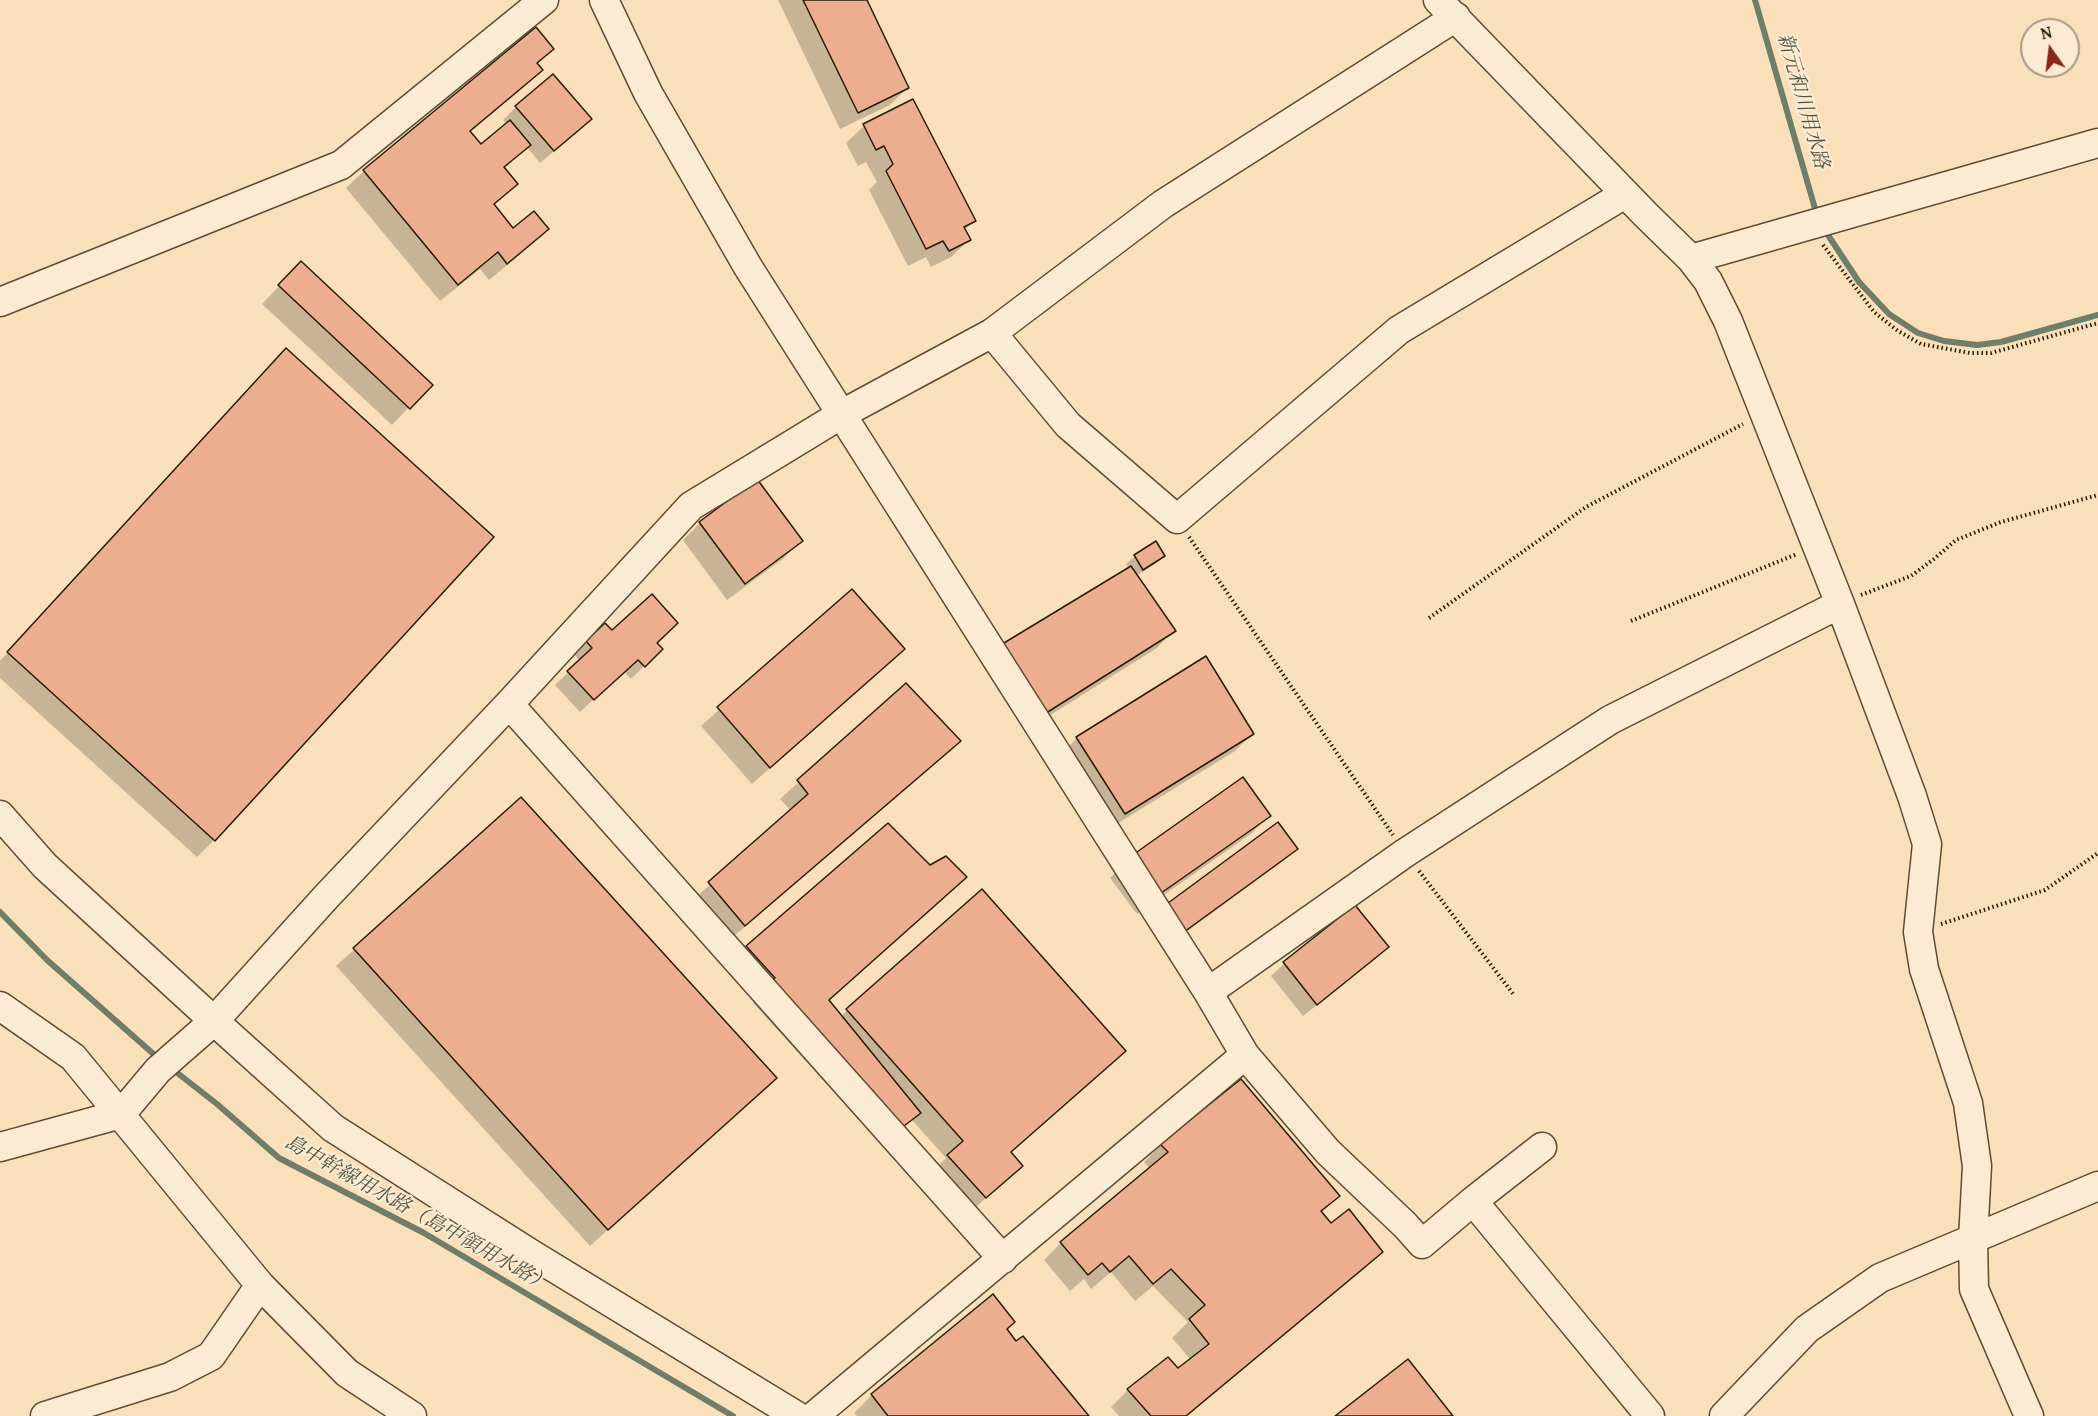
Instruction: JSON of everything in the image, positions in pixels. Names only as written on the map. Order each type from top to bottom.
[{"type":"street","points":[[0,302],[341,165],[544,0]]},
{"type":"street","points":[[604,0],[659,114],[748,267],[1208,992],[1245,1055],[1328,1152],[1422,1244],[1542,1147]]},
{"type":"street","points":[[0,1147],[121,1114],[158,1070],[213,1021],[690,506],[842,414],[992,333],[1163,204],[1447,8],[1625,194],[1691,259],[1708,281],[1728,321],[1840,604],[1912,796],[1927,844],[1918,932],[1924,969],[1968,1103],[1977,1166],[1973,1239],[1974,1289],[2029,1416]]},
{"type":"street","points":[[1691,259],[2098,143]]},
{"type":"street","points":[[992,333],[1068,425],[1177,519],[1399,330],[1625,194]]},
{"type":"street","points":[[1208,992],[1405,853],[1610,720],[1840,604]]},
{"type":"street","points":[[509,704],[1003,1259]]},
{"type":"street","points":[[0,815],[45,866],[333,1128],[532,1255],[796,1416]]},
{"type":"street","points":[[0,1006],[72,1057],[260,1285],[347,1373],[412,1416]]},
{"type":"street","points":[[814,1416],[1245,1055]]},
{"type":"street","points":[[1724,1416],[1807,1329],[1880,1278],[2098,1186]]},
{"type":"street","points":[[1473,1201],[1650,1416]]},
{"type":"street","points":[[45,1416],[170,1377],[211,1356],[260,1285]]},
{"type":"path","points":[[1811,226],[1874,312],[1898,331],[1921,344],[1970,353],[1991,353],[2098,323]]},
{"type":"path","points":[[1429,618],[1586,507],[1765,412]]},
{"type":"path","points":[[1840,604],[1911,576],[1956,540],[2001,522],[2098,495]]},
{"type":"path","points":[[1177,519],[1405,853],[1514,995]]},
{"type":"path","points":[[1631,621],[1817,546]]},
{"type":"path","points":[[1918,932],[2045,890],[2098,853]]},
{"type":"building","points":[[803,0],[867,0],[909,88],[858,113]]},
{"type":"building","points":[[536,27],[554,49],[537,63],[543,70],[470,131],[481,144],[510,120],[531,145],[504,167],[518,184],[494,204],[513,228],[534,211],[549,229],[507,264],[498,252],[458,285],[363,170]]},
{"type":"building","points":[[553,74],[592,119],[554,151],[515,106]]},
{"type":"building","points":[[913,99],[976,221],[964,227],[971,240],[949,251],[943,241],[926,249],[886,171],[893,164],[884,146],[876,150],[863,124]]},
{"type":"building","points":[[301,261],[433,385],[410,409],[278,285]]},
{"type":"building","points":[[286,348],[494,537],[215,841],[7,652]]},
{"type":"building","points":[[757,479],[803,541],[745,584],[699,522]]},
{"type":"building","points":[[1156,541],[1165,556],[1143,570],[1134,555]]},
{"type":"building","points":[[1131,566],[1176,631],[1043,715],[999,646]]},
{"type":"building","points":[[852,589],[905,649],[770,768],[717,707]]},
{"type":"building","points":[[652,594],[678,623],[657,643],[663,649],[645,667],[638,660],[594,700],[567,671],[592,648],[586,641],[605,623],[612,630]]},
{"type":"building","points":[[1206,656],[1254,734],[1125,814],[1076,737]]},
{"type":"building","points":[[906,683],[961,741],[745,926],[708,882],[808,794],[797,780]]},
{"type":"building","points":[[1243,777],[1271,816],[1154,898],[1127,859]]},
{"type":"building","points":[[521,797],[777,1078],[608,1230],[353,948]]},
{"type":"building","points":[[1278,822],[1298,849],[1184,932],[1164,906]]},
{"type":"building","points":[[888,823],[930,865],[946,856],[967,877],[829,1000],[921,1113],[900,1129],[769,984],[775,978],[746,946]]},
{"type":"building","points":[[982,889],[1126,1051],[1011,1152],[1023,1166],[986,1198],[947,1155],[963,1141],[846,1009]]},
{"type":"building","points":[[1355,905],[1389,947],[1317,1005],[1283,962]]},
{"type":"building","points":[[1241,1079],[1340,1196],[1321,1211],[1331,1223],[1349,1209],[1383,1252],[1186,1416],[1151,1416],[1127,1389],[1168,1357],[1178,1368],[1209,1344],[1189,1319],[1205,1305],[1171,1269],[1153,1284],[1129,1256],[1110,1272],[1102,1263],[1088,1275],[1060,1242],[1168,1152],[1160,1144]]},
{"type":"building","points":[[993,1294],[1015,1322],[1007,1329],[1016,1341],[1023,1336],[1089,1416],[888,1416],[871,1394]]},
{"type":"building","points":[[1408,1359],[1453,1416],[1335,1416]]},
{"type":"waterway","name":"新元和川用水路","points":[[1755,0],[1816,212]]},
{"type":"waterway","name":"新元和川用水路","points":[[1826,232],[1859,282],[1889,314],[1918,333],[1944,341],[1977,345],[2001,342],[2098,315]]},
{"type":"waterway","name":"島中幹線用水路（島中領用水路）","points":[[0,912],[47,960],[158,1058]]},
{"type":"waterway","name":"島中幹線用水路（島中領用水路）","points":[[171,1068],[279,1158],[424,1233],[733,1416]]}]
